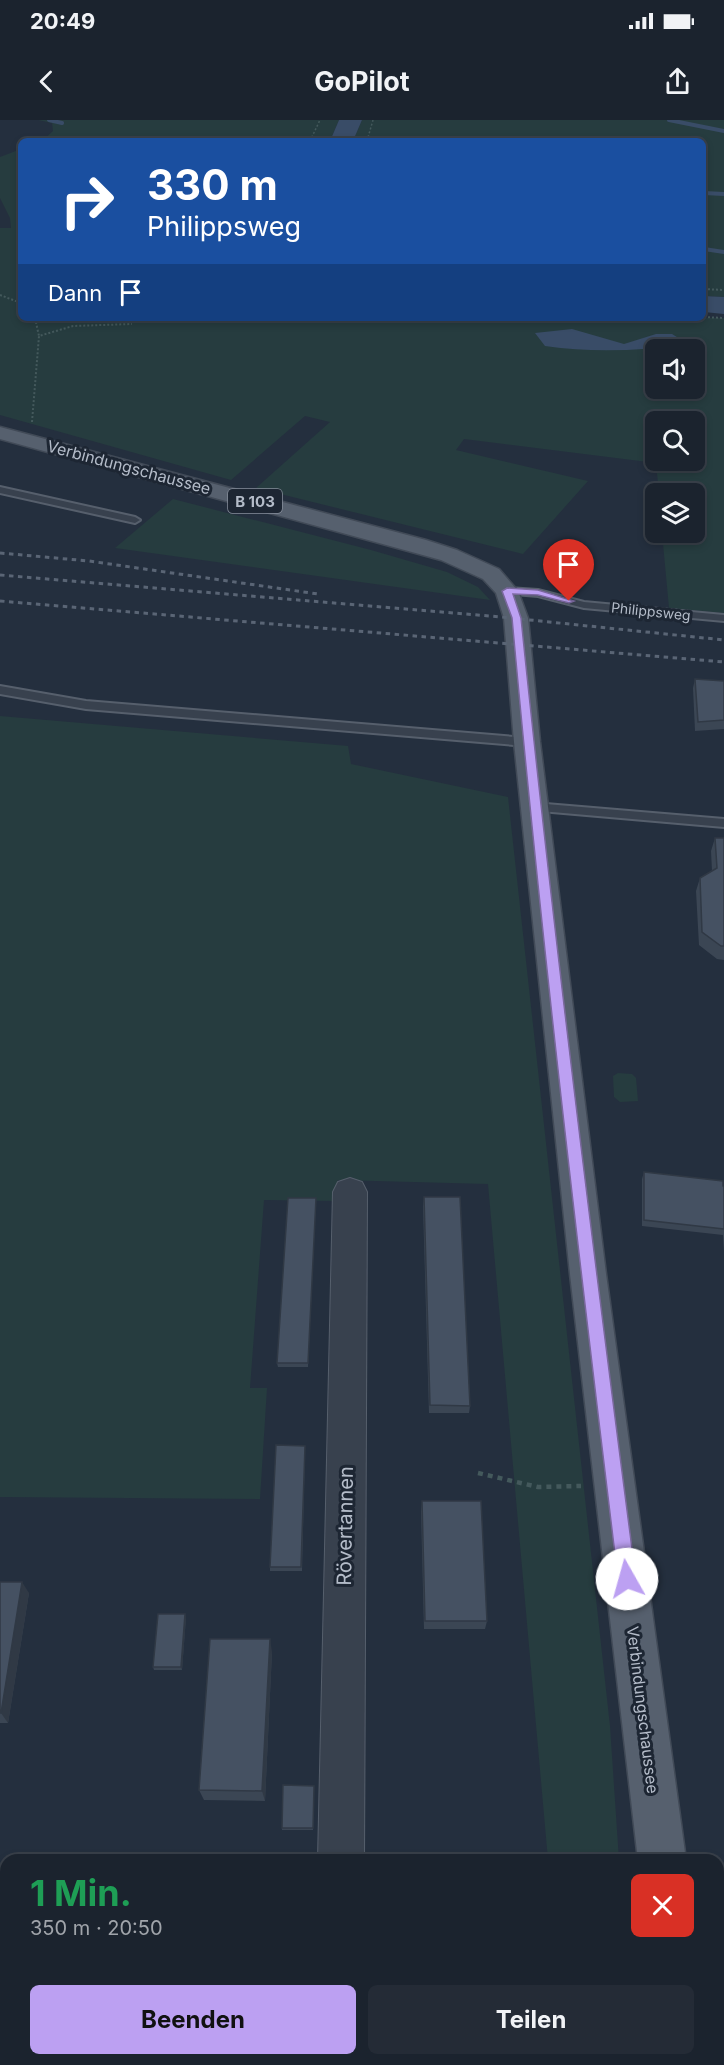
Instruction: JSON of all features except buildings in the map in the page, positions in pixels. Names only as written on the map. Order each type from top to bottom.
[{"type":"main road","name":"Verbindungschaussee","points":[[9,436],[418,545],[491,574],[507,591],[516,618],[534,807],[588,1274],[661,1854]]},
{"type":"street","name":"Rövertannen","points":[[341,1854],[350,1192]]},
{"type":"lane","points":[[0,490],[135,520]]},
{"type":"lane","name":"Philippsweg","points":[[507,591],[538,593],[584,604],[724,618]]},
{"type":"lane","points":[[0,690],[86,705],[527,742]]},
{"type":"lane","points":[[534,807],[724,823]]},
{"type":"path","points":[[311,138],[320,120]]},
{"type":"path","points":[[368,138],[373,120]]},
{"type":"path","points":[[706,289],[724,290]]},
{"type":"path","points":[[0,295],[18,302]]},
{"type":"path","points":[[706,317],[724,318]]},
{"type":"path","points":[[9,436],[32,426],[39,336],[36,321]]},
{"type":"path","points":[[39,336],[54,329],[102,323],[132,324]]},
{"type":"path","points":[[478,1473],[538,1487],[594,1486]]},
{"type":"green space","points":[[38,120],[339,120],[331,138],[45,138],[53,131],[52,123]]},
{"type":"green space","points":[[362,120],[724,120],[724,297],[706,296],[706,138],[354,138]]},
{"type":"green space","points":[[18,150],[18,321],[706,321],[706,318],[724,318],[724,613],[669,608],[663,543],[705,543],[705,483],[658,483],[657,471],[705,471],[705,411],[645,411],[645,462],[464,439],[456,450],[588,481],[523,554],[256,488],[330,422],[305,416],[231,480],[0,415],[0,228],[11,228],[10,218],[0,198],[0,157]]},
{"type":"green space","points":[[173,499],[447,572],[478,587],[490,600],[115,548]]},
{"type":"green space","points":[[0,716],[348,746],[351,764],[508,797],[610,1726],[619,1854],[547,1854],[488,1184],[338,1180],[336,1201],[264,1200],[250,1388],[267,1388],[260,1499],[0,1497]]},
{"type":"green space","points":[[618,1073],[632,1074],[636,1078],[638,1101],[620,1102],[614,1097],[613,1076]]},
{"type":"water","points":[[339,120],[362,120],[354,138],[331,138]]},
{"type":"water","points":[[706,296],[724,297],[724,314],[706,312]]},
{"type":"water","points":[[572,329],[624,344],[656,334],[672,334],[680,339],[645,339],[645,349],[634,350],[581,350],[545,346],[535,333]]},
{"type":"waterway","points":[[49,120],[62,123]]},
{"type":"waterway","points":[[669,120],[724,131]]},
{"type":"waterway","points":[[706,193],[724,194]]},
{"type":"waterway","points":[[706,249],[724,252]]},
{"type":"railway","points":[[0,553],[89,561],[318,594]]},
{"type":"railway","points":[[0,575],[501,617],[724,640]]},
{"type":"railway","points":[[0,601],[724,662]]},
{"type":"route","points":[[569,601],[538,593],[507,591],[514,606],[516,618],[527,742],[588,1274],[627,1579]]}]
